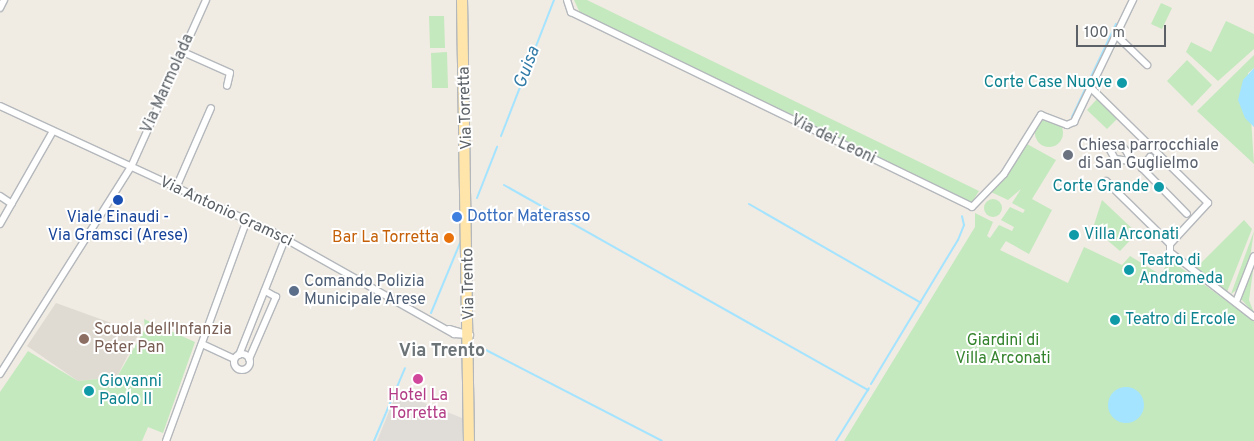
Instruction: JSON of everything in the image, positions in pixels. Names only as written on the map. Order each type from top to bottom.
[{"type":"main road","name":"Via Torretta","points":[[462,0],[468,217]]},
{"type":"main road","name":"Via Trento","points":[[468,217],[469,441]]},
{"type":"street","points":[[0,8],[4,0]]},
{"type":"street","name":"Via Marmolada","points":[[0,374],[62,281],[131,167],[206,0]]},
{"type":"street","name":"Via dei Leoni","points":[[567,0],[571,12],[970,207],[1002,176],[1041,115],[1070,125],[1091,88]]},
{"type":"street","points":[[1133,0],[1091,88],[1153,153],[1208,203],[1190,217],[1170,244],[1170,252],[1254,317]]},
{"type":"street","points":[[1117,36],[1147,65]]},
{"type":"street","points":[[183,52],[230,73],[227,86]]},
{"type":"street","name":"Via Antonio Gramsci","points":[[0,106],[285,239],[447,328],[470,335]]},
{"type":"street","points":[[176,188],[211,108]]},
{"type":"street","points":[[0,224],[54,131]]},
{"type":"street","points":[[1153,153],[1135,164],[1190,217]]},
{"type":"street","points":[[1106,181],[1170,244]]},
{"type":"street","points":[[0,196],[12,204]]},
{"type":"street","points":[[166,441],[246,220]]},
{"type":"street","points":[[265,292],[276,297],[250,359],[249,366],[242,371],[236,368],[236,357],[265,292],[285,239]]},
{"type":"street","points":[[1236,302],[1254,256]]},
{"type":"street","points":[[202,344],[236,357],[250,359]]},
{"type":"shaded area","name":"Scuola dell'Infanzia Peter Pan","points":[[56,303],[139,333],[117,377],[78,381],[27,346]]},
{"type":"shaded area","points":[[397,392],[462,418],[462,441],[377,441]]},
{"type":"green space","points":[[574,0],[587,0],[979,191],[970,205],[580,13]]},
{"type":"green space","points":[[1161,3],[1172,8],[1162,29],[1151,24]]},
{"type":"green space","points":[[429,16],[444,16],[445,48],[430,48]]},
{"type":"green space","points":[[1226,21],[1254,34],[1254,49],[1218,81],[1186,52],[1191,42],[1211,52]]},
{"type":"green space","points":[[447,52],[448,88],[432,88],[431,53]]},
{"type":"green space","points":[[1254,55],[1254,68],[1248,73],[1254,164],[1197,111]]},
{"type":"green space","points":[[1187,60],[1212,85],[1192,106],[1167,81]]},
{"type":"green space","points":[[1097,99],[1117,119],[1107,129],[1087,110]]},
{"type":"green space","points":[[1049,119],[1059,123],[1063,133],[1059,143],[1049,147],[1039,143],[1035,133],[1039,123]]},
{"type":"green space","name":"Giardini di Villa Arconati","points":[[1027,144],[1056,160],[1032,199],[1052,210],[1029,254],[1006,241],[1000,250],[1068,283],[1084,247],[1122,265],[1130,256],[1161,275],[1169,259],[1254,321],[1254,441],[844,441],[975,227],[975,213],[993,222],[987,236],[990,238],[999,225],[1012,231],[1014,227],[1001,220],[1010,207],[1023,213],[1025,210],[1012,203],[1021,189],[1008,200],[989,191],[1002,182]]},
{"type":"green space","points":[[989,199],[997,199],[1002,204],[1000,215],[989,217],[984,212],[984,204]]},
{"type":"green space","points":[[1102,200],[1137,233],[1120,251],[1093,228]]},
{"type":"green space","points":[[1244,220],[1252,229],[1227,292],[1196,268]]},
{"type":"green space","points":[[1254,231],[1250,258],[1238,289],[1231,294]]},
{"type":"green space","points":[[1254,263],[1249,300],[1254,313],[1241,299]]},
{"type":"green space","points":[[144,319],[195,342],[163,433],[148,427],[142,441],[0,441],[0,392],[28,351],[78,381],[117,377],[145,329]]},
{"type":"water","points":[[1254,68],[1254,127],[1245,118],[1238,100],[1243,80]]},
{"type":"water","points":[[1126,387],[1138,393],[1144,405],[1138,417],[1126,423],[1114,417],[1108,405],[1114,393]]},
{"type":"waterway","name":"Guisa","points":[[501,136],[554,0]]},
{"type":"waterway","points":[[1072,117],[1116,24]]},
{"type":"waterway","name":"Guisa","points":[[477,198],[497,147]]},
{"type":"waterway","points":[[504,185],[868,390]]},
{"type":"waterway","points":[[749,204],[921,303]]},
{"type":"waterway","points":[[871,384],[958,240],[964,225],[962,216]]},
{"type":"waterway","name":"Guisa","points":[[431,313],[460,243]]},
{"type":"waterway","points":[[484,349],[662,441]]},
{"type":"waterway","name":"Guisa","points":[[374,441],[405,368]]},
{"type":"waterway","points":[[836,441],[869,388]]},
{"type":"place","name":"Corte Case Nuove","points":[[1122,83]]},
{"type":"place","name":"Chiesa parrocchiale di San Guglielmo","points":[[1068,155]]},
{"type":"place","name":"Corte Grande","points":[[1159,187]]},
{"type":"place","name":"Viale Einaudi - Via Gramsci (Arese)","points":[[118,200]]},
{"type":"place","name":"Dottor Materasso","points":[[457,217]]},
{"type":"place","name":"Villa Arconati","points":[[1074,235]]},
{"type":"place","name":"Bar La Torretta","points":[[449,238]]},
{"type":"place","name":"Teatro di Andromeda","points":[[1129,270]]},
{"type":"place","name":"Comando Polizia Municipale Arese","points":[[294,291]]},
{"type":"place","name":"Teatro di Ercole","points":[[1115,320]]},
{"type":"place","name":"Scuola dell'Infanzia Peter Pan","points":[[84,339]]},
{"type":"place","name":"Hotel La Torretta","points":[[418,379]]},
{"type":"place","name":"Giovanni Paolo II","points":[[89,391]]},
{"type":"district","name":"Via Trento","points":[[442,352]]}]
